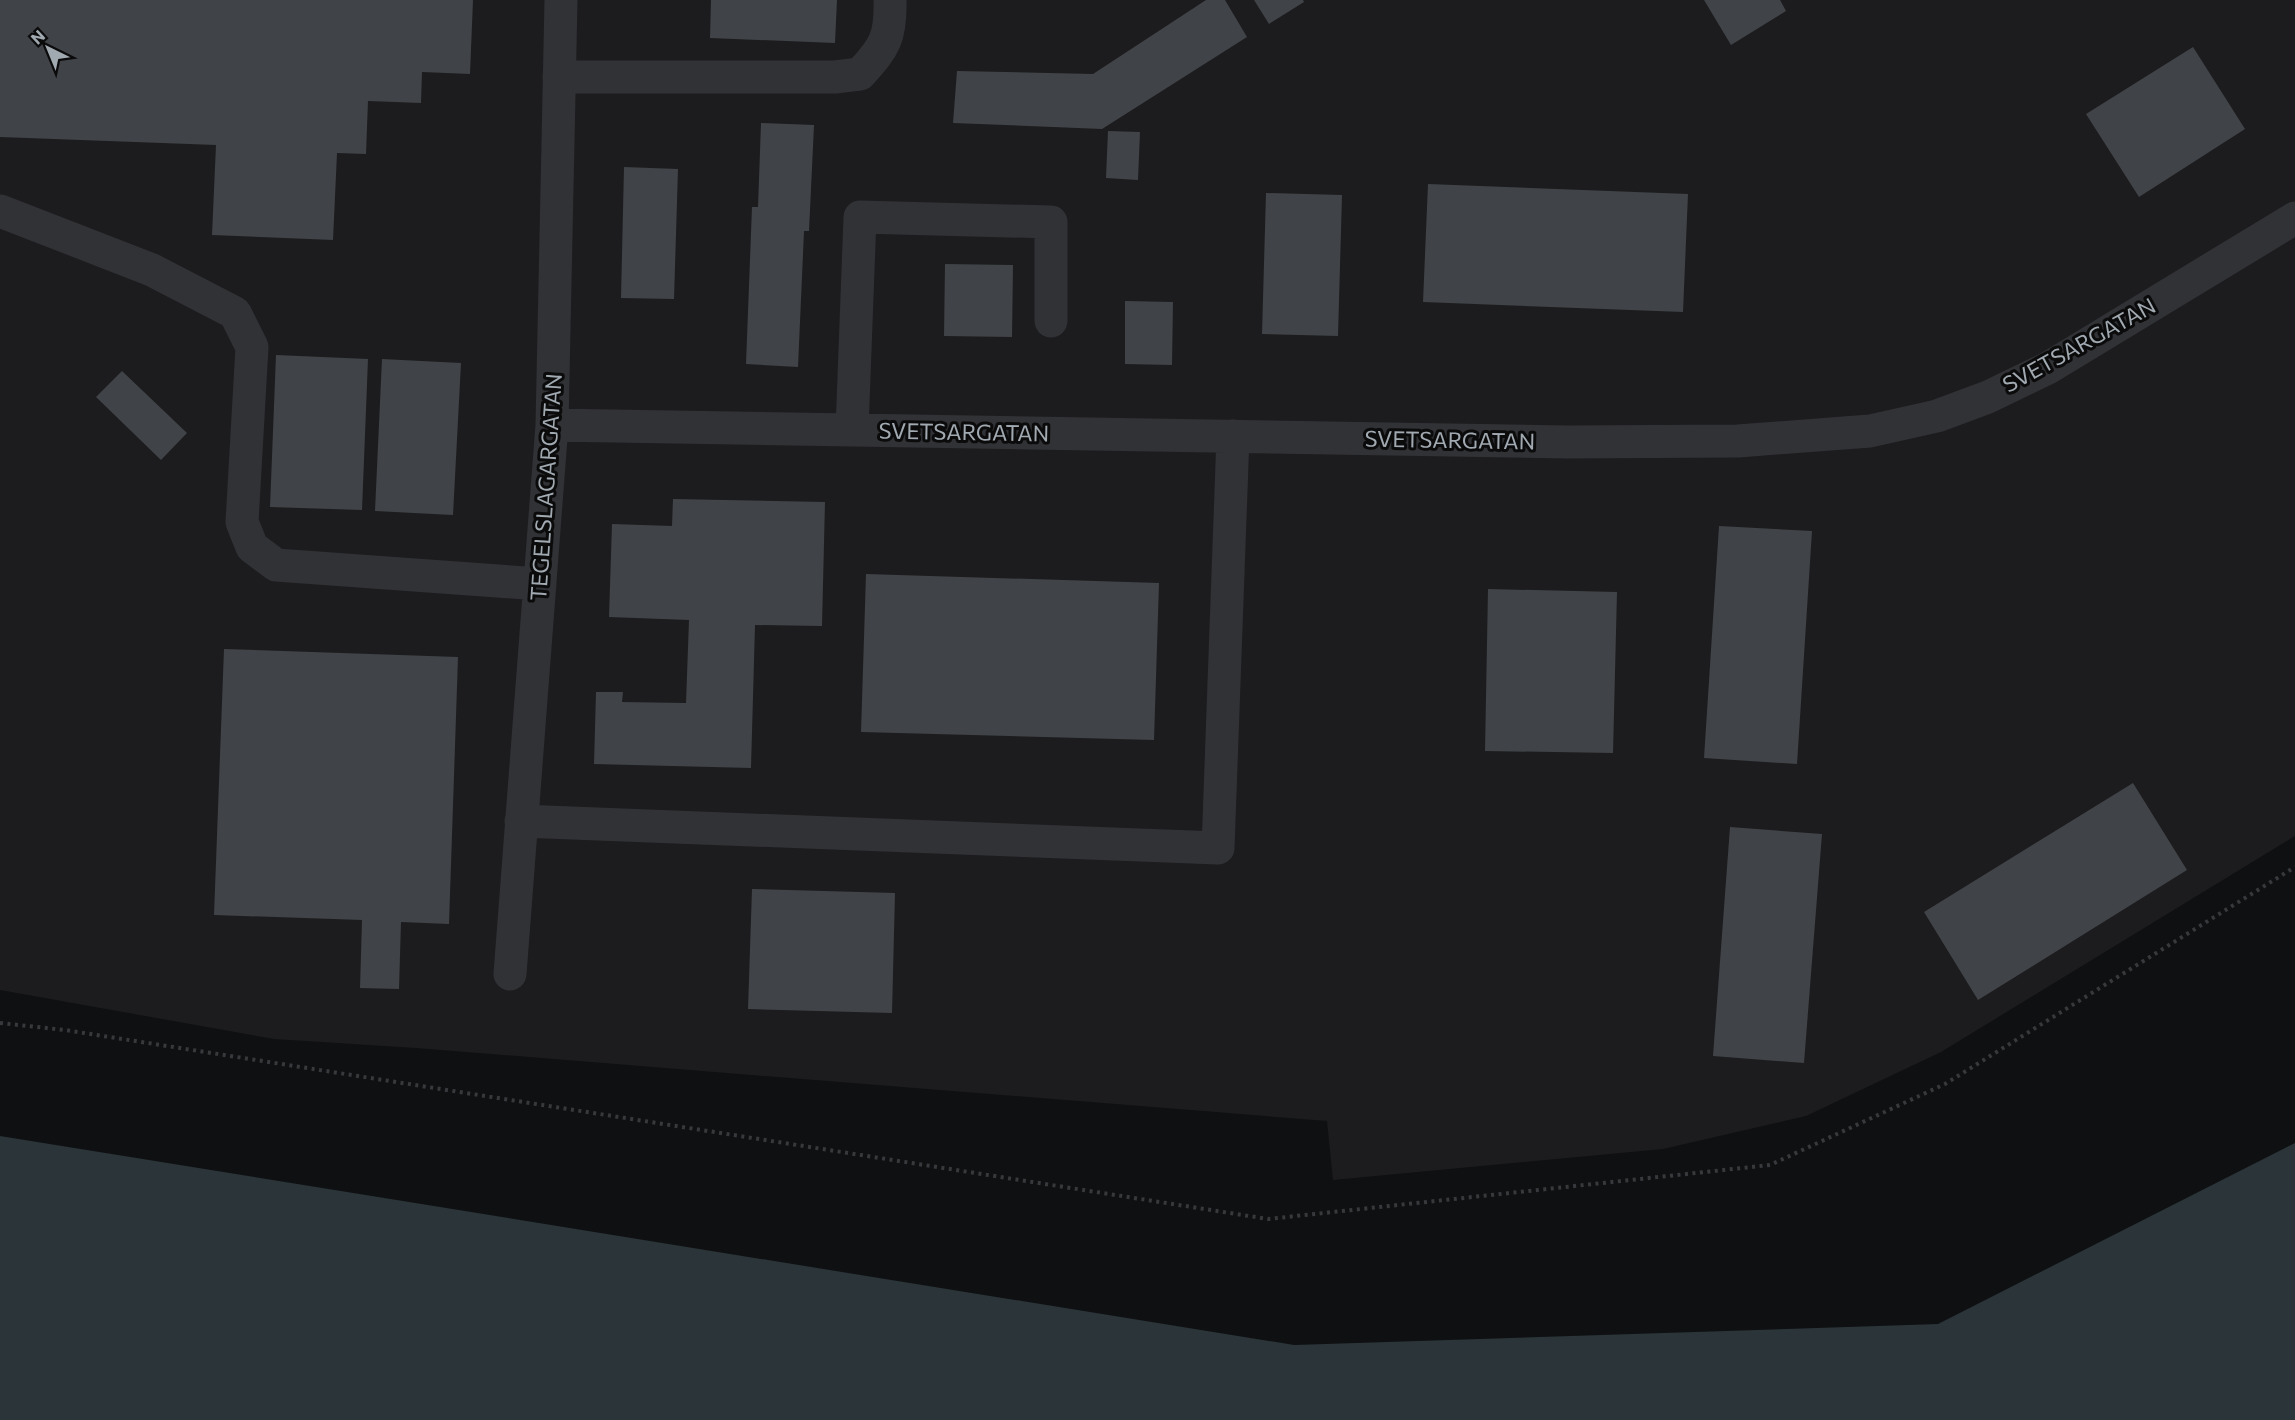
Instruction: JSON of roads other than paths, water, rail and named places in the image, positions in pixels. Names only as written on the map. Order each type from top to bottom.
[{"type":"street","name":"TEGELSLAGARGATAN","points":[[510,974],[552,425],[561,0]]},
{"type":"street","points":[[559,77],[860,74],[879,53],[890,27],[890,0]]},
{"type":"street","points":[[0,211],[152,270],[235,313],[252,346],[242,522],[252,547],[276,565],[540,584]]},
{"type":"street","points":[[852,430],[860,218],[1051,222],[1051,321]]},
{"type":"street","name":"SVETSARGATAN","points":[[552,425],[1567,442],[1738,441],[1870,431],[1937,416],[1988,397],[2048,368],[2295,218]]},
{"type":"street","points":[[521,821],[1218,848],[1233,436]]}]
